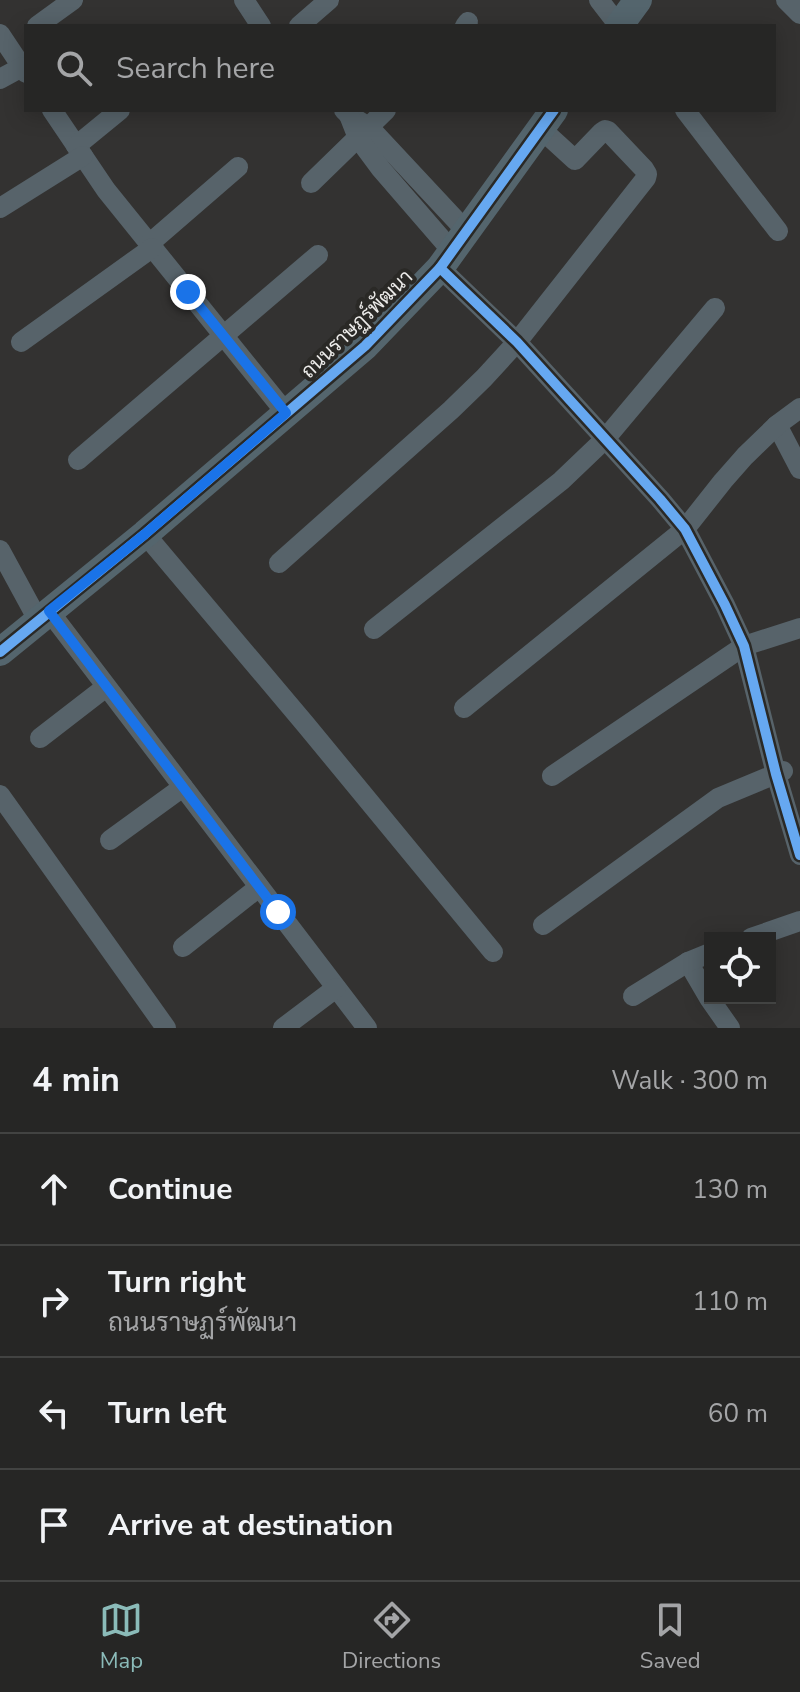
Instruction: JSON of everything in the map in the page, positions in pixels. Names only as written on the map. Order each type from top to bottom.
[{"type":"street","points":[[40,24],[73,0]]},
{"type":"street","points":[[244,0],[260,24]]},
{"type":"street","points":[[285,24],[313,0]]},
{"type":"street","points":[[301,24],[329,0]]},
{"type":"street","points":[[599,0],[617,24]]},
{"type":"street","points":[[620,24],[638,0]]},
{"type":"street","points":[[786,0],[800,14]]},
{"type":"street","points":[[0,79],[24,70],[4,40],[24,35]]},
{"type":"street","points":[[53,112],[106,190],[286,413]]},
{"type":"street","points":[[0,208],[80,151],[118,112]]},
{"type":"street","points":[[311,183],[384,112]]},
{"type":"street","points":[[687,112],[778,231]]},
{"type":"street","points":[[347,113],[453,251],[517,342],[685,529],[744,646],[800,855]]},
{"type":"street","points":[[279,563],[451,410],[517,342],[647,176],[608,131],[602,132],[575,160],[547,119]]},
{"type":"street","name":"ถนนราษฏร์พัฒนา","points":[[0,652],[145,534],[365,346],[453,251],[547,119]]},
{"type":"street","points":[[21,342],[151,246],[238,167]]},
{"type":"street","points":[[78,460],[318,255]]},
{"type":"street","points":[[374,629],[535,503],[605,439],[715,308]]},
{"type":"street","points":[[464,708],[685,529],[723,481],[777,425],[800,408]]},
{"type":"street","points":[[777,425],[800,469]]},
{"type":"street","points":[[145,534],[493,952]]},
{"type":"street","points":[[0,550],[44,615],[84,656],[367,1028]]},
{"type":"street","points":[[552,776],[744,646],[800,628]]},
{"type":"street","points":[[40,738],[106,687]]},
{"type":"street","points":[[543,925],[718,798],[780,772]]},
{"type":"street","points":[[110,840],[183,787]]},
{"type":"street","points":[[0,795],[166,1028]]},
{"type":"street","points":[[183,947],[259,887]]},
{"type":"street","points":[[768,932],[800,921]]},
{"type":"street","points":[[633,996],[704,955]]},
{"type":"street","points":[[688,962],[730,1028]]},
{"type":"street","points":[[283,1028],[336,988]]},
{"type":"cycle path","points":[[0,652],[145,534],[365,346],[440,268],[553,112]]},
{"type":"cycle path","points":[[440,268],[517,342],[685,529],[744,646],[800,855]]},
{"type":"route","points":[[188,292],[286,413],[145,534],[49,611],[278,912]]}]
